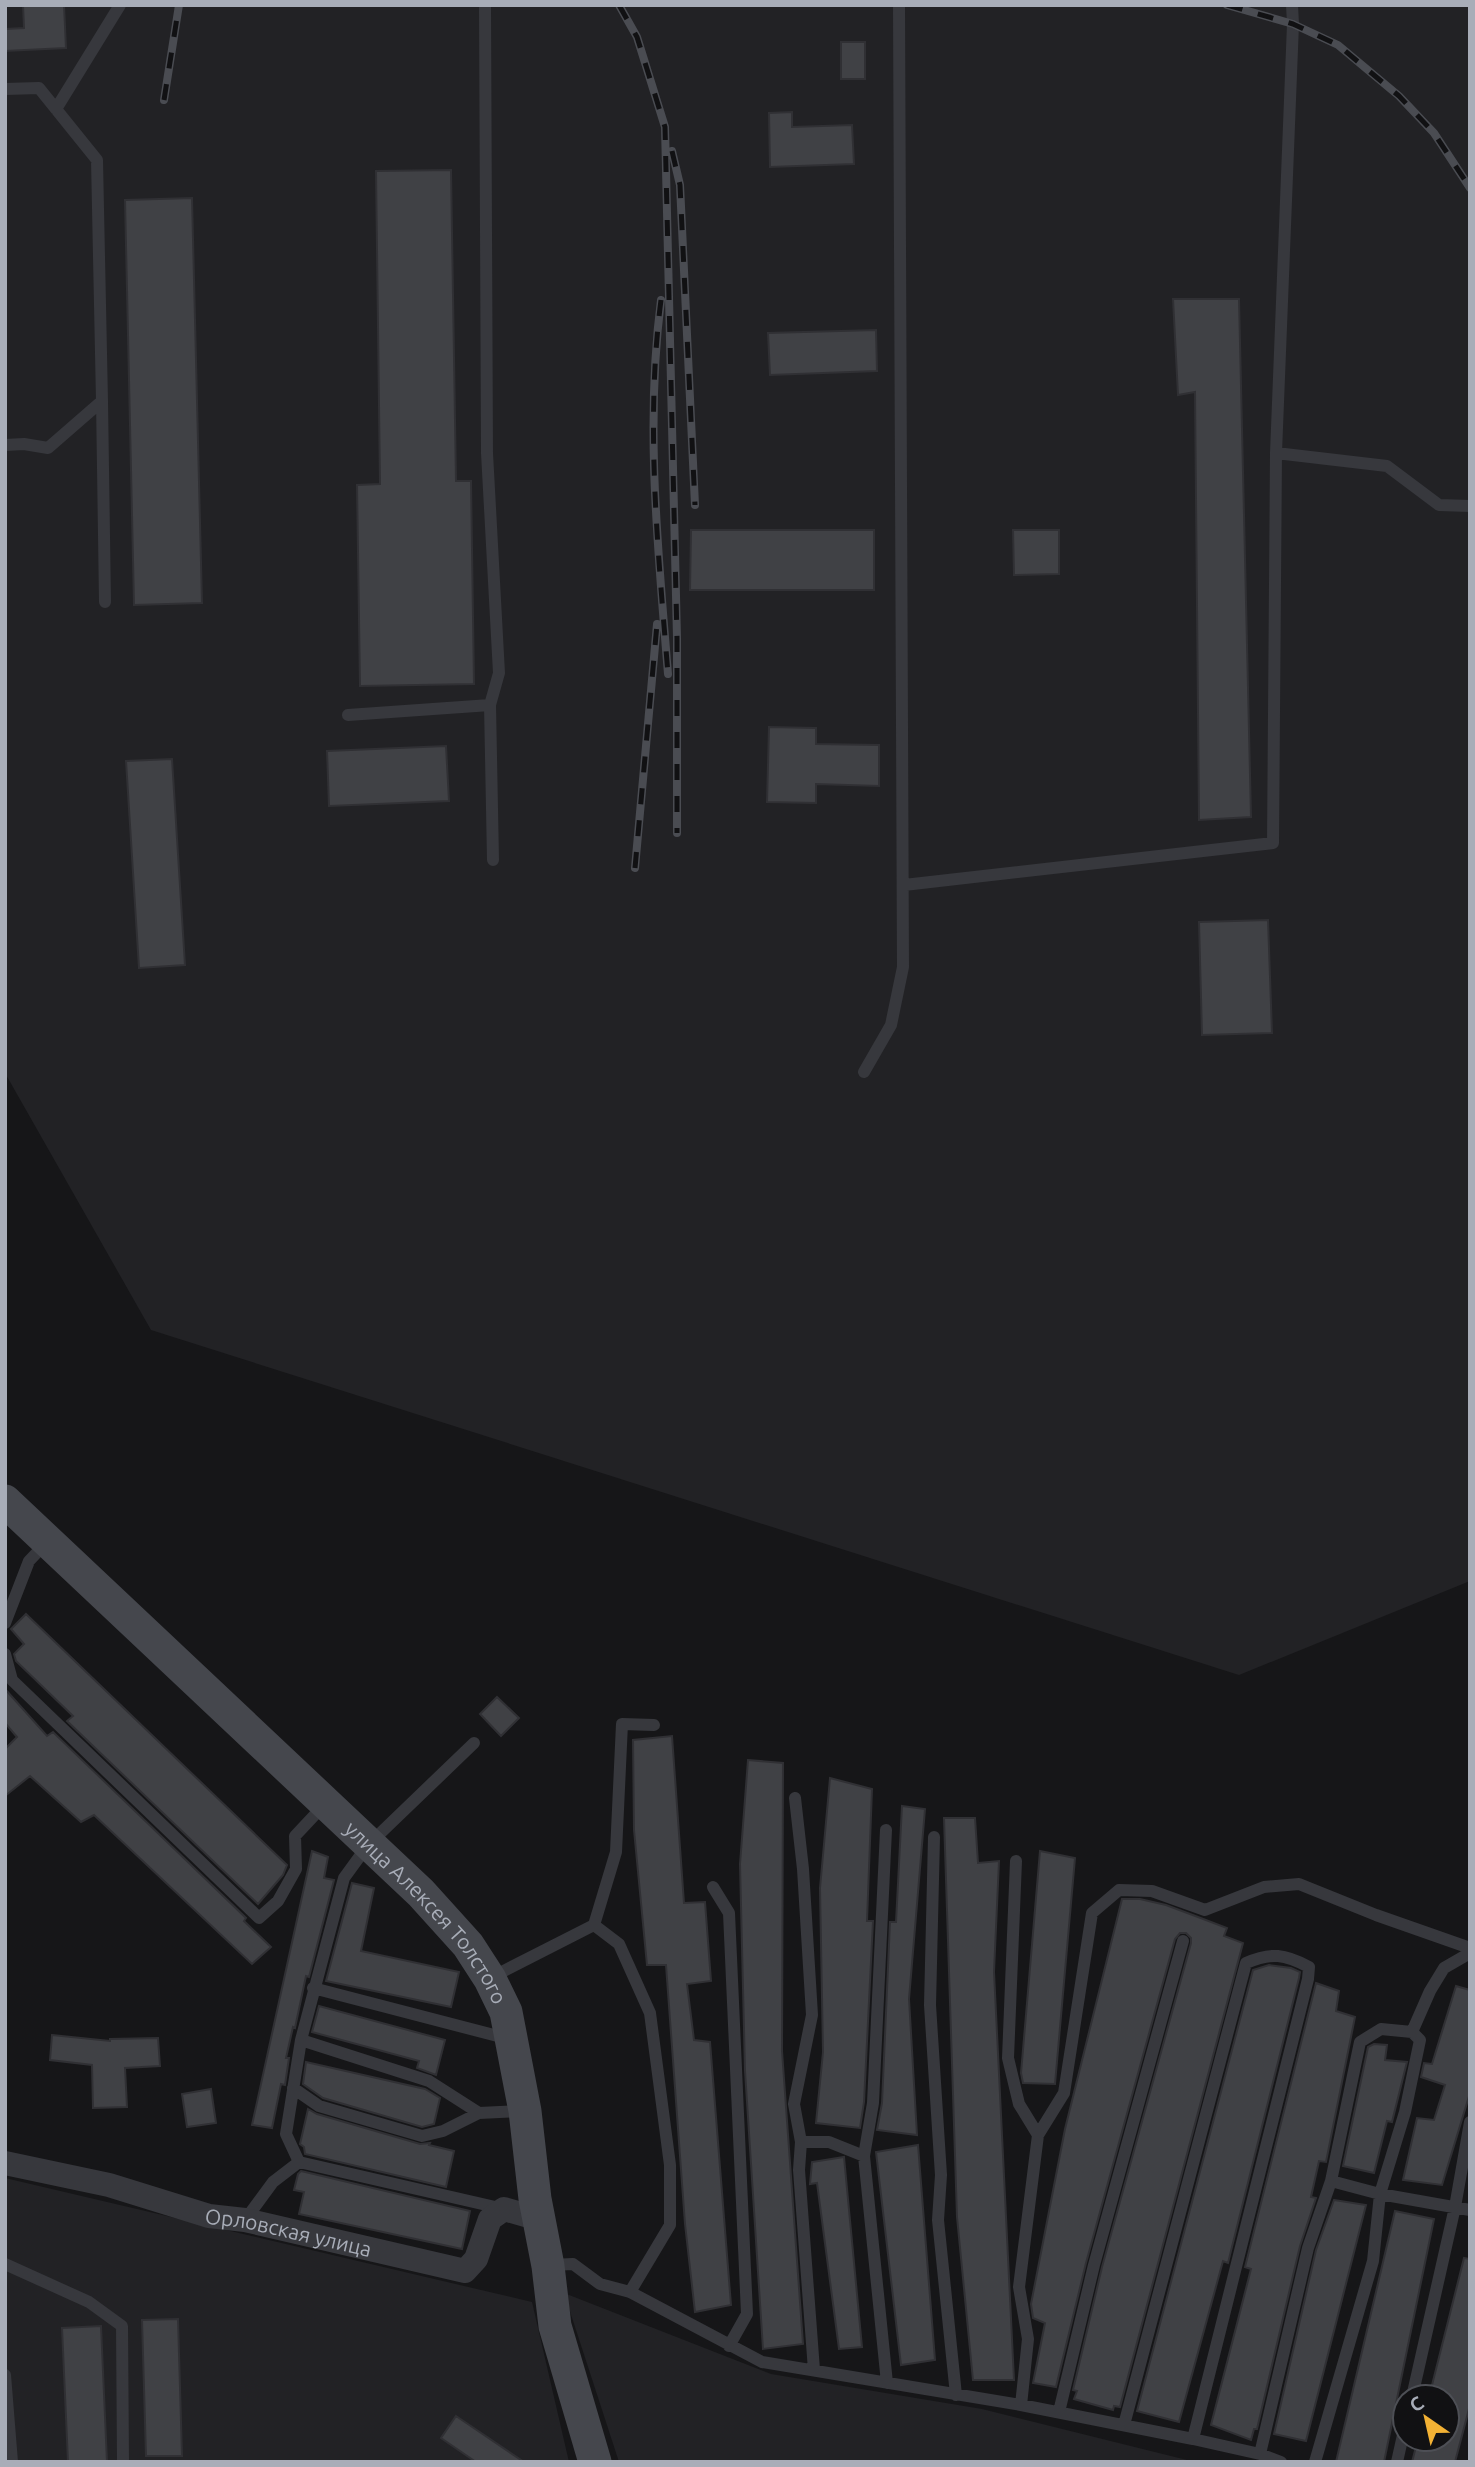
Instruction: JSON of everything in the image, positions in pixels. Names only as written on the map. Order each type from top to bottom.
[{"type":"street","name":"улица Алексея Толстого","points":[[5,1501],[429,1902],[468,1945],[490,1979],[506,2012],[512,2040],[555,2326],[595,2462]]},
{"type":"street","name":"Орловская улица","points":[[5,2163],[109,2185],[209,2216],[245,2220],[465,2271],[476,2259],[490,2219],[504,2209]]},
{"type":"street","points":[[504,2209],[539,2219]]},
{"type":"lane","points":[[56,109],[120,5]]},
{"type":"lane","points":[[485,5],[487,453],[499,673],[489,705],[493,860]]},
{"type":"lane","points":[[864,1072],[891,1025],[904,967],[899,5]]},
{"type":"lane","points":[[904,885],[1273,843],[1276,453],[1292,5]]},
{"type":"lane","points":[[5,89],[40,89],[97,160],[105,602]]},
{"type":"lane","points":[[5,445],[24,444],[48,448],[102,401]]},
{"type":"lane","points":[[1276,453],[1387,466],[1439,505],[1470,506]]},
{"type":"lane","points":[[348,715],[489,705]]},
{"type":"lane","points":[[5,1623],[29,1561],[48,1541]]},
{"type":"lane","points":[[5,1654],[12,1680],[258,1918],[278,1901],[296,1869],[295,1836],[325,1804]]},
{"type":"lane","points":[[490,1979],[594,1925],[616,1852],[622,1724],[654,1725]]},
{"type":"lane","points":[[299,2162],[286,2134],[293,2088],[313,1989],[344,1878],[368,1845],[474,1743]]},
{"type":"lane","points":[[795,1798],[803,1869],[812,2015],[794,2104],[801,2142],[799,2170],[814,2370]]},
{"type":"lane","points":[[886,1830],[873,2103],[864,2156],[887,2383]]},
{"type":"lane","points":[[934,1837],[930,2005],[941,2175],[938,2220],[957,2395]]},
{"type":"lane","points":[[1016,1861],[1008,2058],[1018,2104],[1038,2135]]},
{"type":"lane","points":[[1021,2405],[1028,2339],[1019,2287],[1038,2135],[1064,2093],[1093,1913],[1119,1890],[1152,1891],[1205,1910],[1264,1887],[1299,1884],[1470,1950]]},
{"type":"lane","points":[[713,1887],[729,1913],[747,2314],[729,2346]]},
{"type":"lane","points":[[594,1925],[619,1944],[650,2012],[670,2165],[670,2225],[630,2292]]},
{"type":"lane","points":[[1059,2412],[1094,2265],[1183,1941]]},
{"type":"lane","points":[[1412,2032],[1444,1968],[1470,1950]]},
{"type":"lane","points":[[1124,2425],[1246,1963],[1263,1956],[1290,1956],[1309,1967],[1308,1979],[1193,2439]]},
{"type":"lane","points":[[313,1989],[512,2040]]},
{"type":"lane","points":[[1260,2454],[1308,2248],[1331,2181],[1360,2042],[1381,2029],[1412,2032],[1420,2040],[1405,2112],[1380,2194],[1373,2261],[1315,2462]]},
{"type":"lane","points":[[301,2040],[429,2081],[479,2113]]},
{"type":"lane","points":[[293,2088],[319,2106],[422,2136],[443,2131],[479,2113],[524,2110]]},
{"type":"lane","points":[[1415,2383],[1455,2207],[1470,2122]]},
{"type":"lane","points":[[801,2142],[829,2142],[864,2156]]},
{"type":"lane","points":[[299,2162],[504,2209]]},
{"type":"lane","points":[[245,2220],[273,2182],[299,2162]]},
{"type":"lane","points":[[1331,2181],[1380,2194],[1470,2210]]},
{"type":"lane","points":[[548,2266],[573,2263],[600,2284],[630,2292],[762,2362],[1059,2412],[1260,2454],[1281,2462]]},
{"type":"lane","points":[[5,2264],[89,2302],[122,2326],[123,2462]]},
{"type":"lane","points":[[5,2375],[12,2462]]},
{"type":"shaded area","points":[[5,5],[1470,5],[1470,1581],[1239,1675],[151,1330],[5,1073]]},
{"type":"shaded area","points":[[5,2178],[532,2302],[569,2462],[5,2462]]},
{"type":"shaded area","points":[[564,2293],[771,2374],[982,2409],[1195,2462],[619,2462]]},
{"type":"building","points":[[23,5],[64,5],[66,48],[5,51],[5,29],[24,28]]},
{"type":"building","points":[[841,42],[865,42],[865,79],[841,79]]},
{"type":"building","points":[[792,112],[792,127],[852,125],[854,164],[770,167],[769,113]]},
{"type":"building","points":[[451,170],[456,481],[471,481],[474,684],[360,686],[357,485],[380,484],[376,171]]},
{"type":"building","points":[[192,198],[202,603],[134,605],[125,200]]},
{"type":"building","points":[[1173,299],[1239,299],[1251,817],[1199,820],[1195,392],[1178,395]]},
{"type":"building","points":[[876,330],[877,371],[770,375],[768,333]]},
{"type":"building","points":[[691,530],[874,530],[874,590],[690,590]]},
{"type":"building","points":[[1013,530],[1059,530],[1059,574],[1014,575]]},
{"type":"building","points":[[769,727],[816,728],[816,744],[879,745],[879,786],[816,784],[816,803],[767,802]]},
{"type":"building","points":[[446,746],[449,801],[329,806],[327,751]]},
{"type":"building","points":[[172,759],[185,965],[139,968],[126,761]]},
{"type":"building","points":[[1268,920],[1272,1033],[1202,1035],[1199,922]]},
{"type":"building","points":[[26,1614],[287,1865],[283,1875],[258,1904],[67,1721],[73,1716],[16,1661],[14,1654],[24,1644],[11,1629]]},
{"type":"building","points":[[5,1689],[47,1736],[53,1732],[246,1918],[244,1921],[271,1947],[252,1964],[94,1815],[81,1822],[30,1776],[5,1796],[5,1749],[17,1737],[5,1723]]},
{"type":"building","points":[[497,1697],[519,1718],[501,1736],[480,1714]]},
{"type":"building","points":[[672,1736],[684,1903],[705,1902],[711,1981],[687,1984],[694,2040],[710,2042],[731,2305],[695,2312],[685,2224],[666,1965],[647,1965],[634,1830],[633,1740]]},
{"type":"building","points":[[748,1760],[783,1763],[782,2051],[803,2344],[763,2349],[745,2071],[740,1864]]},
{"type":"building","points":[[830,1778],[872,1789],[867,1921],[873,1921],[864,2102],[860,2128],[816,2123],[823,2052],[820,1888]]},
{"type":"building","points":[[902,1806],[925,1809],[909,1999],[917,2135],[877,2130],[882,2103],[890,1922],[896,1922]]},
{"type":"building","points":[[944,1818],[975,1818],[978,1863],[999,1861],[994,1972],[1014,2380],[973,2380],[957,2217]]},
{"type":"building","points":[[312,1851],[328,1857],[324,1878],[334,1880],[309,1977],[306,1976],[295,2028],[293,2027],[286,2058],[289,2058],[285,2085],[281,2084],[272,2128],[252,2125]]},
{"type":"building","points":[[1040,1851],[1075,1858],[1055,2084],[1023,2083],[1021,2073]]},
{"type":"building","points":[[352,1883],[374,1888],[361,1951],[459,1972],[451,2007],[326,1981]]},
{"type":"building","points":[[1122,1899],[1140,1899],[1166,1905],[1227,1928],[1224,1936],[1243,1943],[1120,2407],[1114,2406],[1113,2410],[1074,2399],[1077,2391],[1073,2390],[1102,2267],[1191,1943],[1191,1938],[1186,1933],[1180,1933],[1175,1939],[1086,2263],[1056,2387],[1033,2383],[1045,2323],[1033,2318],[1031,2304],[1065,2129]]},
{"type":"building","points":[[1269,1965],[1291,1968],[1300,1972],[1299,1978],[1228,2263],[1223,2261],[1179,2422],[1137,2411],[1253,1970]]},
{"type":"building","points":[[1316,1983],[1339,1991],[1336,2011],[1355,2017],[1326,2162],[1319,2161],[1311,2197],[1316,2198],[1300,2246],[1257,2429],[1254,2429],[1251,2440],[1211,2425],[1251,2269],[1245,2267]]},
{"type":"building","points":[[1456,1986],[1470,1990],[1470,2093],[1442,2185],[1403,2180],[1417,2118],[1434,2120],[1445,2085],[1421,2077],[1424,2063],[1432,2064]]},
{"type":"building","points":[[319,2006],[445,2040],[436,2075],[417,2068],[419,2061],[312,2032]]},
{"type":"building","points":[[52,2035],[110,2041],[158,2038],[160,2066],[125,2068],[127,2107],[93,2108],[92,2065],[50,2060]]},
{"type":"building","points":[[1374,2044],[1387,2045],[1385,2060],[1407,2062],[1392,2122],[1387,2121],[1374,2173],[1343,2166],[1368,2047]]},
{"type":"building","points":[[306,2062],[425,2089],[440,2098],[434,2124],[422,2127],[323,2098],[303,2084]]},
{"type":"building","points":[[211,2089],[216,2123],[187,2127],[182,2094]]},
{"type":"building","points":[[308,2109],[420,2144],[430,2143],[429,2145],[454,2151],[446,2187],[305,2154],[304,2147],[300,2144]]},
{"type":"building","points":[[918,2145],[935,2360],[901,2365],[876,2152]]},
{"type":"building","points":[[844,2157],[862,2347],[839,2349],[817,2183],[810,2184],[812,2162]]},
{"type":"building","points":[[301,2171],[470,2211],[462,2249],[299,2214],[304,2192],[294,2190]]},
{"type":"building","points":[[1334,2200],[1366,2205],[1306,2441],[1274,2434],[1316,2250]]},
{"type":"building","points":[[1395,2211],[1434,2219],[1400,2383],[1391,2383],[1391,2428],[1384,2462],[1336,2462]]},
{"type":"building","points":[[1464,2258],[1470,2259],[1470,2405],[1461,2439],[1461,2383],[1433,2383]]},
{"type":"building","points":[[178,2319],[182,2456],[146,2456],[142,2320]]},
{"type":"building","points":[[101,2326],[107,2462],[68,2462],[62,2328]]},
{"type":"building","points":[[456,2416],[524,2462],[476,2462],[441,2438]]},
{"type":"building","points":[[1414,2453],[1457,2453],[1455,2462],[1412,2462]]},
{"type":"railway","points":[[164,100],[179,5]]},
{"type":"railway","points":[[619,5],[637,37],[665,127],[677,638],[677,833]]},
{"type":"railway","points":[[1227,5],[1293,24],[1338,45],[1399,96],[1434,133],[1470,188]]},
{"type":"railway","points":[[672,151],[680,185],[695,505]]},
{"type":"railway","points":[[661,300],[656,347],[654,440],[657,534],[668,674]]},
{"type":"railway","points":[[635,868],[657,624]]}]
